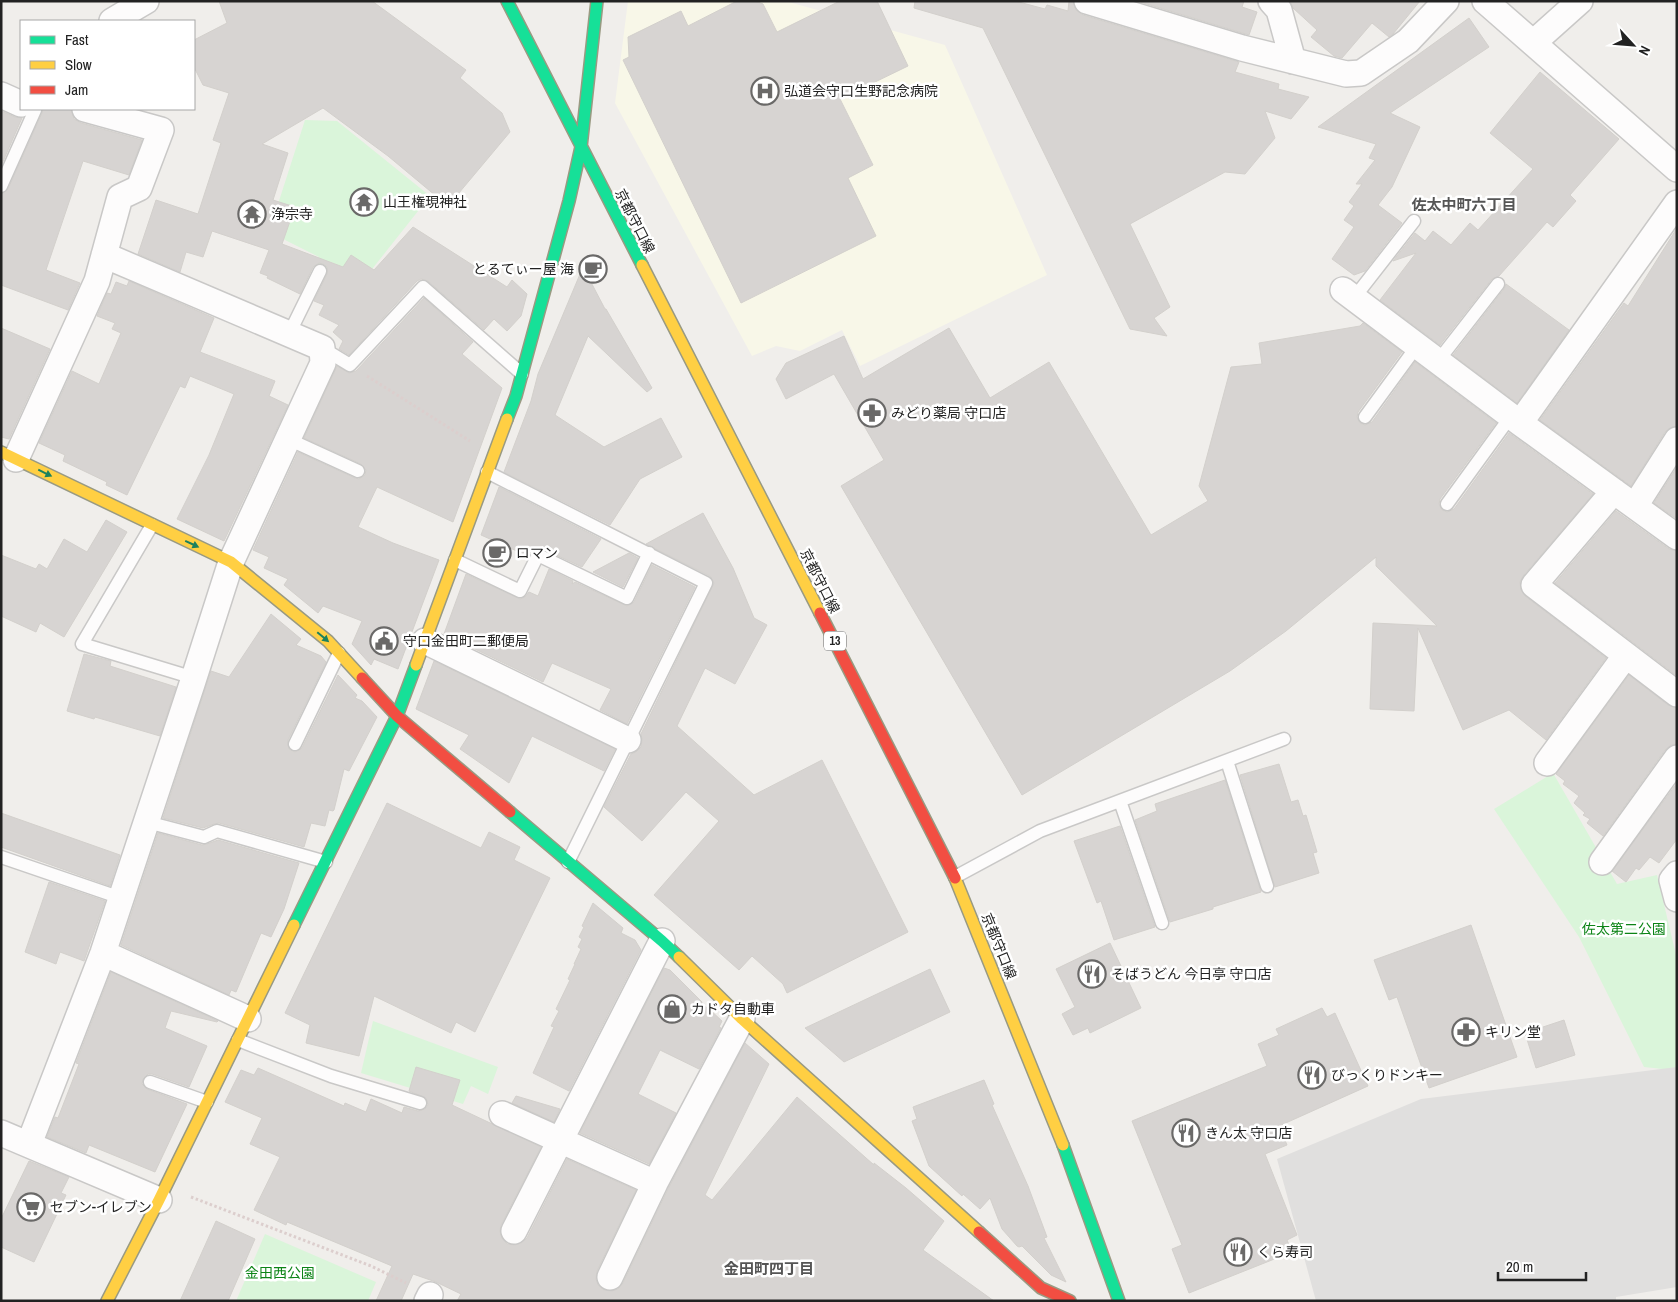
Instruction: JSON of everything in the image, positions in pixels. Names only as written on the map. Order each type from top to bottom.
[{"type":"street","points":[[114,20],[146,1]]},
{"type":"street","name":"京都守口線","points":[[507,1],[956,877],[1064,1147],[1119,1301]]},
{"type":"street","points":[[107,1301],[162,1194],[398,716],[516,396],[569,201],[581,147],[597,1]]},
{"type":"street","points":[[1087,1],[1242,48],[1346,74],[1361,73],[1408,41],[1446,1]]},
{"type":"street","points":[[1272,1],[1279,10],[1293,61]]},
{"type":"street","points":[[1485,1],[1677,169]]},
{"type":"street","points":[[1533,43],[1580,1]]},
{"type":"street","points":[[1,95],[20,103]]},
{"type":"street","points":[[90,110],[161,130],[139,188],[120,197],[97,281],[8,456],[231,562],[328,641],[398,716],[662,941],[742,1019],[1041,1288],[1070,1301]]},
{"type":"street","points":[[1515,420],[1677,204]]},
{"type":"street","points":[[29,1144],[103,953],[231,562],[324,363],[322,348],[104,254]]},
{"type":"street","points":[[1348,294],[1515,420],[1677,537]]},
{"type":"street","points":[[1635,506],[1677,440]]},
{"type":"street","points":[[1614,491],[1534,585],[1677,694]]},
{"type":"street","points":[[425,641],[628,740]]},
{"type":"street","points":[[1547,763],[1626,655]]},
{"type":"street","points":[[1602,862],[1677,758]]},
{"type":"street","points":[[1677,874],[1672,880],[1677,899]]},
{"type":"street","points":[[514,1231],[662,941]]},
{"type":"street","points":[[103,953],[243,1030]]},
{"type":"street","points":[[610,1277],[655,1183],[742,1019]]},
{"type":"street","points":[[502,1114],[655,1183]]},
{"type":"street","points":[[1,1134],[162,1194]]},
{"type":"lane","points":[[1,186],[30,110]]},
{"type":"lane","points":[[1348,294],[1414,221]]},
{"type":"lane","points":[[289,334],[320,271]]},
{"type":"lane","points":[[1438,361],[1498,284]]},
{"type":"lane","points":[[322,348],[350,365],[423,287],[522,374]]},
{"type":"lane","points":[[1365,417],[1417,346]]},
{"type":"lane","points":[[1447,504],[1515,420]]},
{"type":"lane","points":[[288,439],[358,471]]},
{"type":"lane","points":[[487,472],[706,583],[568,862]]},
{"type":"lane","points":[[152,524],[82,644],[194,678]]},
{"type":"lane","points":[[455,560],[520,592],[538,555],[626,598],[649,553]]},
{"type":"lane","points":[[295,744],[339,653]]},
{"type":"lane","points":[[956,877],[1040,831],[1284,740]]},
{"type":"lane","points":[[1227,761],[1267,886]]},
{"type":"lane","points":[[1120,800],[1162,923]]},
{"type":"lane","points":[[147,822],[204,837],[217,831],[326,862]]},
{"type":"lane","points":[[1,857],[121,898]]},
{"type":"lane","points":[[243,1030],[331,1076],[420,1103]]},
{"type":"lane","points":[[150,1082],[207,1102]]},
{"type":"path","points":[[350,365],[493,456]]},
{"type":"path","points":[[162,1194],[371,1266],[428,1298]]},
{"type":"shaded area","points":[[628,1],[785,1],[945,45],[1047,275],[860,366],[842,330],[800,351],[776,346],[752,356],[615,103]]},
{"type":"shaded area","points":[[1677,1067],[1677,1287],[1616,1297],[1616,1301],[1316,1301],[1277,1159],[1421,1099]]},
{"type":"green space","points":[[305,120],[337,121],[430,196],[365,278],[331,262],[324,272],[314,268],[319,257],[269,232]]},
{"type":"green space","name":"佐太第二公園","points":[[1553,773],[1617,884],[1657,875],[1677,959],[1677,1068],[1672,1070],[1644,1067],[1579,937],[1494,809]]},
{"type":"green space","points":[[373,1021],[498,1067],[488,1094],[471,1086],[463,1104],[361,1073]]},
{"type":"green space","name":"金田西公園","points":[[265,1234],[376,1282],[368,1301],[236,1301]]},
{"type":"building","points":[[219,1],[372,1],[466,70],[460,78],[502,113],[510,132],[448,206],[388,156],[323,108],[262,144],[288,153],[273,200],[295,207],[282,244],[343,267],[351,255],[374,270],[413,227],[507,287],[512,280],[527,294],[521,316],[507,331],[494,319],[484,330],[428,281],[421,279],[417,281],[349,355],[339,349],[343,341],[333,332],[339,325],[319,315],[324,305],[314,301],[327,274],[327,267],[323,264],[319,263],[313,267],[300,294],[260,273],[269,250],[212,231],[203,257],[186,252],[180,272],[138,254],[156,200],[198,214],[221,143],[213,140],[229,93],[203,85],[195,69],[195,39],[227,23]]},
{"type":"building","points":[[737,1],[755,1],[763,4],[777,32],[840,1],[877,1],[908,66],[840,99],[873,165],[848,178],[876,236],[741,303],[623,60],[629,57],[628,37],[681,11],[688,26]]},
{"type":"building","points":[[915,1],[1015,1],[1045,9],[1047,5],[1068,11],[1069,1],[1073,1],[1076,10],[1083,15],[1239,62],[1235,72],[1279,84],[1278,89],[1309,97],[1291,119],[1265,111],[1275,138],[1245,174],[1225,172],[1130,224],[1170,307],[1154,318],[1167,336],[1130,329],[983,28],[914,8]]},
{"type":"building","points":[[1137,1],[1244,1],[1242,7],[1257,12],[1249,35]]},
{"type":"building","points":[[1290,1],[1420,1],[1389,37],[1372,23],[1342,58],[1334,56],[1311,37],[1317,30],[1293,8]]},
{"type":"building","points":[[1469,18],[1489,47],[1390,113],[1420,127],[1392,187],[1378,205],[1402,223],[1365,271],[1354,275],[1332,259],[1354,227],[1344,220],[1354,206],[1349,202],[1362,184],[1356,184],[1375,160],[1369,158],[1376,144],[1318,127]]},
{"type":"building","points":[[1540,72],[1619,139],[1570,195],[1576,201],[1553,227],[1547,222],[1499,276],[1492,279],[1440,345],[1380,300],[1416,253],[1393,261],[1415,233],[1425,241],[1433,231],[1451,245],[1470,223],[1478,230],[1533,169],[1490,133]]},
{"type":"building","points":[[43,110],[71,110],[74,119],[81,123],[142,140],[129,175],[83,161],[46,270],[80,283],[68,310],[1,285],[1,194],[8,189]]},
{"type":"building","points":[[1,111],[22,118],[1,166]]},
{"type":"building","points":[[1677,228],[1677,426],[1665,432],[1631,486],[1540,420],[1624,303],[1628,306]]},
{"type":"building","points":[[583,267],[605,309],[652,388],[647,392],[588,336],[555,415],[604,447],[661,418],[682,457],[640,479],[610,525],[504,472],[531,401],[538,374]]},
{"type":"building","points":[[129,281],[214,318],[200,352],[275,381],[269,396],[288,405],[224,541],[177,519],[209,455],[234,394],[190,376],[185,388],[180,386],[127,495],[106,485],[107,482],[63,461],[65,455],[39,443],[72,371],[99,384],[121,333],[112,329],[115,323],[97,316],[107,293],[111,294],[116,282],[127,286]]},
{"type":"building","points":[[1506,284],[1569,330],[1517,403],[1453,355]]},
{"type":"building","points":[[424,298],[473,342],[462,354],[502,388],[453,522],[377,487],[358,527],[393,543],[439,560],[398,669],[374,659],[371,665],[352,644],[362,621],[323,606],[318,613],[284,585],[288,579],[264,568],[269,557],[253,550],[298,452],[355,478],[359,479],[365,475],[366,470],[361,464],[304,438],[337,366],[349,373],[356,371]]},
{"type":"building","points":[[1363,323],[1402,352],[1358,412],[1357,417],[1360,423],[1365,425],[1372,422],[1415,362],[1496,423],[1440,499],[1439,504],[1442,510],[1447,512],[1454,509],[1509,433],[1593,494],[1523,576],[1520,582],[1521,590],[1525,596],[1606,658],[1546,740],[1509,710],[1463,730],[1418,628],[1414,711],[1370,709],[1373,623],[1437,626],[1376,566],[1376,557],[1286,631],[1230,671],[1022,795],[841,486],[884,460],[834,374],[786,399],[776,379],[786,363],[844,336],[863,379],[949,328],[990,398],[1049,362],[1151,535],[1208,501],[1199,486],[1231,367],[1262,364],[1259,343],[1360,326]]},
{"type":"building","points":[[1,328],[50,349],[9,439],[1,437]]},
{"type":"building","points":[[1677,467],[1677,519],[1654,503]]},
{"type":"building","points":[[499,487],[601,539],[582,567],[541,548],[533,549],[528,556],[481,535]]},
{"type":"building","points":[[1616,511],[1669,549],[1677,551],[1677,676],[1555,583]]},
{"type":"building","points":[[703,513],[733,568],[754,618],[767,625],[735,684],[705,668],[677,726],[754,795],[822,760],[908,932],[787,993],[783,984],[752,956],[739,970],[654,895],[719,821],[686,792],[642,841],[604,807],[631,754],[641,747],[641,734],[714,583],[710,576],[646,544]]},
{"type":"building","points":[[106,520],[127,532],[64,637],[40,623],[36,632],[1,616],[1,555],[36,569],[39,564],[47,569],[64,539],[87,552]]},
{"type":"building","points":[[629,553],[638,558],[623,587],[593,572]]},
{"type":"building","points":[[652,565],[695,587],[627,724],[600,710],[611,689],[552,663],[543,682],[444,634],[466,574],[520,599],[529,592],[538,596],[549,569],[573,581],[572,584],[575,582],[627,606],[634,602]]},
{"type":"building","points":[[271,614],[301,639],[296,645],[321,656],[326,662],[288,740],[289,749],[295,752],[302,748],[338,675],[357,695],[355,698],[362,701],[377,717],[349,771],[344,769],[334,810],[329,810],[325,826],[311,823],[304,847],[219,823],[203,828],[163,818],[211,671],[229,677]]},
{"type":"building","points":[[84,654],[111,661],[110,666],[176,687],[160,736],[67,711]]},
{"type":"building","points":[[434,661],[615,749],[604,771],[532,736],[509,783],[460,749],[469,735],[416,709]]},
{"type":"building","points":[[1629,675],[1668,705],[1677,708],[1677,744],[1671,745],[1665,750],[1603,836],[1587,823],[1590,819],[1583,815],[1585,813],[1574,803],[1579,796],[1563,784],[1565,781],[1556,774]]},
{"type":"building","points":[[1279,764],[1291,802],[1298,800],[1303,816],[1306,815],[1317,852],[1313,853],[1319,873],[1275,887],[1240,775]]},
{"type":"building","points":[[1225,780],[1261,892],[1170,922],[1135,820],[1157,811],[1155,804]]},
{"type":"building","points":[[1677,783],[1677,839],[1659,863],[1650,857],[1639,870],[1636,868],[1626,882],[1612,871]]},
{"type":"building","points":[[387,803],[481,848],[489,832],[520,847],[514,860],[550,878],[475,1032],[456,1022],[451,1033],[374,996],[359,1056],[306,1043],[310,1025],[285,1013]]},
{"type":"building","points":[[1,813],[120,855],[110,886],[1,847]]},
{"type":"building","points":[[1120,826],[1155,927],[1114,940],[1101,901],[1097,903],[1074,841]]},
{"type":"building","points":[[158,833],[202,845],[218,840],[299,863],[284,909],[271,937],[261,933],[236,992],[231,990],[229,995],[121,945]]},
{"type":"building","points":[[49,882],[105,901],[84,961],[60,952],[56,964],[25,952]]},
{"type":"building","points":[[593,903],[623,928],[621,933],[635,940],[641,950],[569,1091],[533,1073],[554,1027],[551,1026],[559,1011],[556,1009],[570,980],[568,979],[581,949],[578,947],[582,939],[579,937],[584,927],[582,926]]},
{"type":"building","points":[[1471,925],[1517,1057],[1429,1088],[1397,997],[1389,1000],[1374,960]]},
{"type":"building","points":[[1110,943],[1141,1008],[1090,1033],[1088,1028],[1073,1035],[1062,1014],[1075,1007],[1056,969]]},
{"type":"building","points":[[664,968],[670,970],[702,1002],[701,1005],[708,1008],[722,1021],[719,1027],[721,1028],[699,1069],[660,1050],[638,1094],[676,1113],[649,1164],[580,1133]]},
{"type":"building","points":[[930,969],[950,1012],[844,1062],[805,1028]]},
{"type":"building","points":[[111,972],[218,1021],[171,1011],[165,1028],[207,1046],[189,1087],[152,1074],[148,1074],[143,1079],[142,1084],[147,1089],[187,1104],[155,1172],[89,1145],[86,1153],[47,1137],[55,1117],[58,1118],[79,1064],[76,1063]]},
{"type":"building","points":[[1322,1008],[1327,1017],[1335,1013],[1368,1086],[1279,1126],[1287,1145],[1265,1154],[1297,1235],[1287,1240],[1292,1252],[1189,1293],[1172,1249],[1182,1245],[1132,1121],[1267,1066],[1258,1044],[1279,1035],[1276,1029]]},
{"type":"building","points":[[1564,1020],[1575,1055],[1536,1068],[1525,1033]]},
{"type":"building","points":[[745,1043],[769,1064],[705,1195],[712,1200],[797,1097],[874,1165],[874,1163],[906,1188],[944,1221],[923,1250],[994,1301],[457,1301],[461,1294],[413,1274],[401,1301],[376,1301],[392,1266],[287,1222],[286,1225],[254,1210],[280,1157],[250,1144],[262,1118],[225,1102],[241,1070],[254,1075],[258,1068],[344,1106],[345,1103],[366,1112],[371,1099],[402,1113],[404,1107],[418,1111],[425,1109],[428,1105],[426,1098],[409,1091],[416,1067],[460,1080],[452,1105],[541,1147],[501,1225],[502,1238],[507,1244],[515,1245],[527,1238],[567,1159],[636,1190],[597,1271],[596,1279],[598,1285],[604,1290],[612,1291],[618,1289],[623,1283],[668,1189]]},
{"type":"building","points":[[984,1080],[994,1104],[992,1105],[1028,1186],[1047,1237],[1044,1238],[1066,1282],[1051,1275],[1022,1246],[1017,1246],[1002,1229],[990,1198],[980,1209],[963,1194],[962,1196],[929,1166],[912,1121],[917,1119],[913,1107]]},
{"type":"building","points":[[516,1096],[560,1109],[554,1122],[512,1103]]},
{"type":"building","points":[[29,1161],[69,1177],[61,1193],[66,1195],[34,1262],[1,1247],[1,1219]]},
{"type":"building","points":[[216,1221],[255,1239],[228,1301],[180,1301]]},
{"type":"traffic: fast","points":[[507,1],[642,265]]},
{"type":"traffic: fast","points":[[507,419],[516,396],[569,201],[581,147],[597,1]]},
{"type":"traffic: fast","points":[[294,925],[397,716],[416,665]]},
{"type":"traffic: fast","points":[[510,812],[679,957]]},
{"type":"traffic: fast","points":[[1063,1145],[1119,1301]]},
{"type":"traffic: slow","points":[[642,265],[820,613]]},
{"type":"traffic: slow","points":[[416,665],[507,419]]},
{"type":"traffic: slow","points":[[1,452],[231,562],[328,641],[362,678]]},
{"type":"traffic: slow","points":[[955,878],[1063,1145]]},
{"type":"traffic: slow","points":[[107,1301],[159,1200],[294,925]]},
{"type":"traffic: slow","points":[[679,957],[742,1019],[979,1232]]},
{"type":"traffic: jam","points":[[820,613],[955,878]]},
{"type":"traffic: jam","points":[[362,678],[397,716],[510,812]]},
{"type":"traffic: jam","points":[[979,1232],[1041,1288],[1070,1301]]},
{"type":"place","name":"弘道会守口生野記念病院","points":[[765,91]]},
{"type":"place","name":"山王権現神社","points":[[364,202]]},
{"type":"place","name":"浄宗寺","points":[[252,214]]},
{"type":"place","name":"とるてぃー屋 海","points":[[593,269]]},
{"type":"place","name":"みどり薬局 守口店","points":[[872,413]]},
{"type":"place","name":"ロマン","points":[[497,553]]},
{"type":"place","name":"守口金田町二郵便局","points":[[384,641]]},
{"type":"place","name":"そばうどん 今日亭 守口店","points":[[1092,974]]},
{"type":"place","name":"カドタ自動車","points":[[672,1009]]},
{"type":"place","name":"キリン堂","points":[[1466,1032]]},
{"type":"place","name":"びっくりドンキー","points":[[1312,1075]]},
{"type":"place","name":"きん太 守口店","points":[[1186,1133]]},
{"type":"place","name":"セブン-イレブン","points":[[31,1207]]},
{"type":"place","name":"くら寿司","points":[[1238,1252]]},
{"type":"district","name":"佐太中町六丁目","points":[[1464,204]]},
{"type":"district","name":"金田町四丁目","points":[[769,1268]]}]
